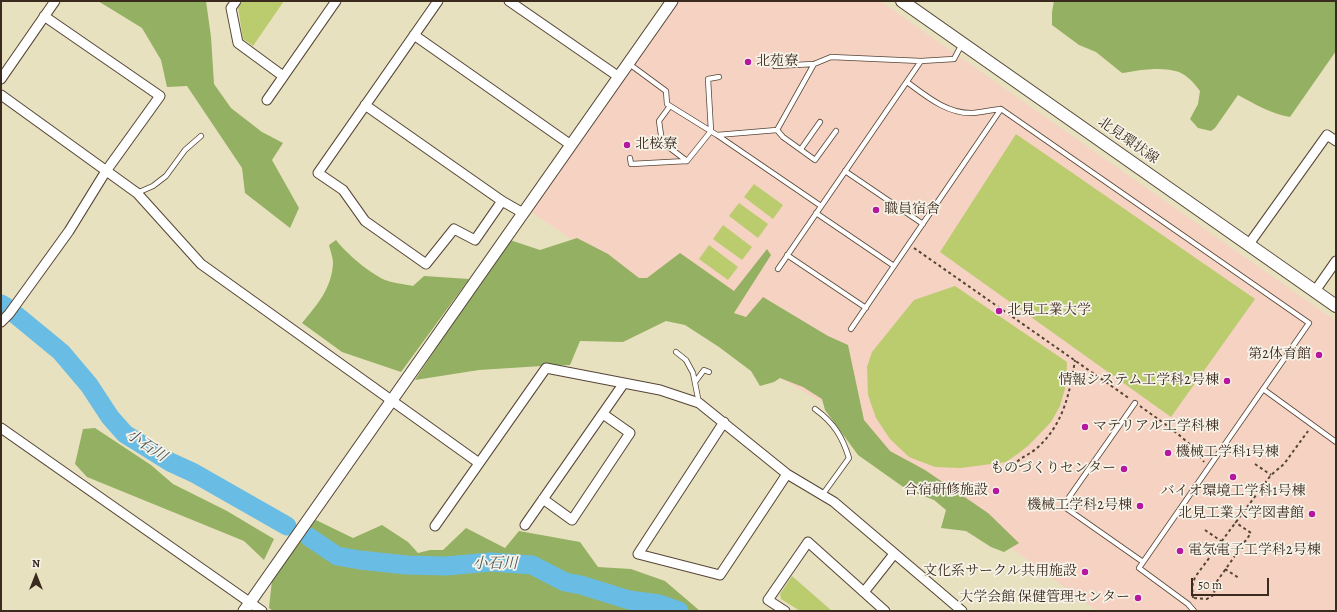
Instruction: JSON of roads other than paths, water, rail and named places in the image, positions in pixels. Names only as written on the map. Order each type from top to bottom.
[{"type":"main road","name":"北見環状線","points":[[902,1],[1336,306]]},
{"type":"street","points":[[1,79],[55,1]]},
{"type":"street","points":[[236,1],[231,8],[238,42],[283,76]]},
{"type":"street","points":[[267,100],[336,1]]},
{"type":"street","points":[[438,1],[318,172],[343,190],[365,220],[426,264],[454,229],[475,240],[502,200]]},
{"type":"street","points":[[509,1],[619,77]]},
{"type":"street","points":[[247,607],[672,1]]},
{"type":"street","points":[[1,322],[9,314],[69,231],[106,171],[160,96],[44,16]]},
{"type":"street","points":[[414,35],[571,145]]},
{"type":"street","points":[[1,95],[137,193],[201,264],[479,463]]},
{"type":"street","points":[[365,105],[502,200],[524,213]]},
{"type":"street","points":[[1249,244],[1327,135],[1336,142]]},
{"type":"street","points":[[1315,291],[1336,261]]},
{"type":"street","points":[[435,526],[546,368],[660,390],[698,403],[724,422],[787,474],[823,494],[834,502],[889,560],[962,611]]},
{"type":"street","points":[[525,525],[624,383]]},
{"type":"street","points":[[543,499],[572,520],[630,434],[603,414]]},
{"type":"street","points":[[724,422],[638,554],[720,575],[787,474]]},
{"type":"street","points":[[1,428],[247,607],[262,611]]},
{"type":"street","points":[[784,611],[768,600],[808,542],[885,611]]},
{"type":"street","points":[[864,592],[889,560]]},
{"type":"lane","points":[[775,66],[814,64],[831,57],[921,61],[954,59],[962,44]]},
{"type":"lane","points":[[778,269],[921,61]]},
{"type":"lane","points":[[777,130],[814,64]]},
{"type":"lane","points":[[632,66],[666,90],[667,104],[711,131],[821,206]]},
{"type":"lane","points":[[630,158],[630,164],[687,161],[711,131],[708,79],[719,77]]},
{"type":"lane","points":[[907,82],[937,104],[956,111],[972,113],[1001,109],[1309,323],[1139,568],[1188,604],[1194,611]]},
{"type":"lane","points":[[670,106],[659,121],[662,142],[687,161]]},
{"type":"lane","points":[[851,329],[1001,109]]},
{"type":"lane","points":[[800,149],[820,122]]},
{"type":"lane","points":[[717,135],[777,130]]},
{"type":"lane","points":[[777,130],[783,137],[815,160],[836,131]]},
{"type":"lane","points":[[137,193],[153,186],[166,176],[186,150],[201,136]]},
{"type":"lane","points":[[845,171],[923,224]]},
{"type":"lane","points":[[816,214],[894,266]]},
{"type":"lane","points":[[787,255],[866,308]]},
{"type":"lane","points":[[676,352],[686,360],[693,373],[698,403]]},
{"type":"lane","points":[[695,382],[704,370],[709,372]]},
{"type":"lane","points":[[1263,389],[1336,442]]},
{"type":"lane","points":[[1135,402],[1063,506],[1143,562]]},
{"type":"lane","points":[[815,409],[828,419],[844,442],[849,458],[823,494]]},
{"type":"waterway","name":"小石川","points":[[1,304],[6,307]]},
{"type":"waterway","name":"小石川","points":[[16,315],[61,352],[89,385],[110,417],[125,434],[170,462],[194,473],[287,526]]},
{"type":"waterway","name":"小石川","points":[[309,537],[337,556],[360,560],[406,565],[446,566],[491,562],[532,565],[565,582],[581,585],[629,600],[659,604],[679,611]]},
{"type":"place","name":"北苑寮","points":[[748,62]]},
{"type":"place","name":"北桜寮","points":[[627,145]]},
{"type":"place","name":"職員宿舎","points":[[876,210]]},
{"type":"place","name":"北見工業大学","points":[[999,311]]},
{"type":"place","name":"第2体育館","points":[[1319,355]]},
{"type":"place","name":"情報システム工学科2号棟","points":[[1227,381]]},
{"type":"place","name":"マテリアル工学科棟","points":[[1085,427]]},
{"type":"place","name":"機械工学科1号棟","points":[[1168,453]]},
{"type":"place","name":"ものづくりセンター","points":[[1124,469]]},
{"type":"place","name":"バイオ環境工学科1号棟","points":[[1233,477]]},
{"type":"place","name":"合宿研修施設","points":[[996,491]]},
{"type":"place","name":"機械工学科2号棟","points":[[1140,506]]},
{"type":"place","name":"北見工業大学図書館","points":[[1312,514]]},
{"type":"place","name":"電気電子工学科2号棟","points":[[1180,551]]},
{"type":"place","name":"文化系サークル共用施設","points":[[1085,572]]},
{"type":"place","name":"大学会館 保健管理センター","points":[[1138,598]]}]
